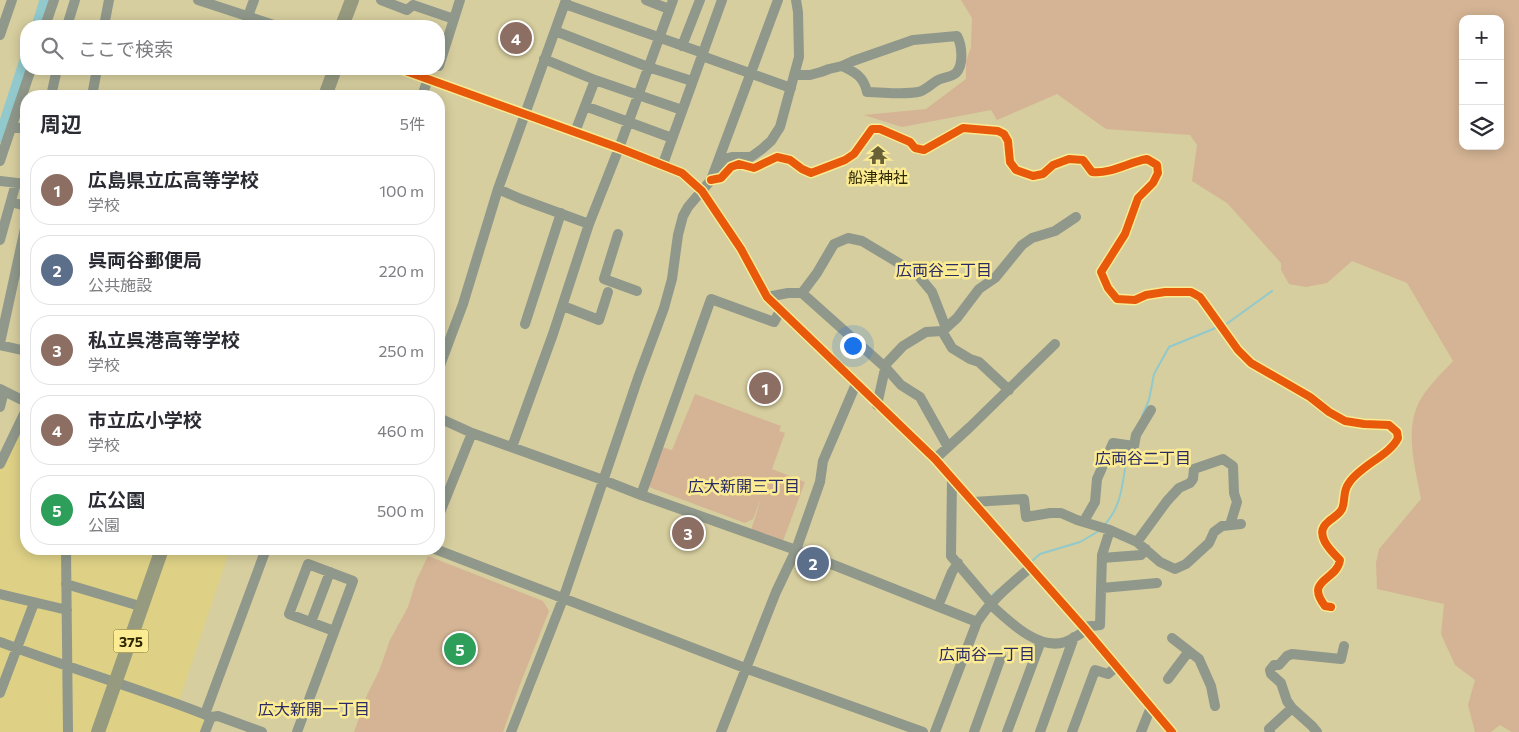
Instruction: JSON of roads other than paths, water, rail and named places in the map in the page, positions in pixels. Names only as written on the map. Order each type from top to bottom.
[{"type":"highway","points":[[344,20],[352,0]]},
{"type":"highway","points":[[352,20],[360,0]]},
{"type":"highway","points":[[319,90],[325,75]]},
{"type":"highway","points":[[327,90],[333,75]]},
{"type":"highway","name":"375","points":[[108,732],[142,607],[160,555]]},
{"type":"highway","name":"375","points":[[98,732],[120,683],[168,555]]},
{"type":"street","points":[[0,35],[12,0]]},
{"type":"street","points":[[47,20],[54,0]]},
{"type":"street","points":[[69,20],[75,0]]},
{"type":"street","points":[[105,20],[109,0]]},
{"type":"street","points":[[198,0],[260,20]]},
{"type":"street","points":[[248,16],[254,0]]},
{"type":"street","points":[[382,0],[407,10],[413,5],[454,19]]},
{"type":"street","points":[[445,46],[460,0]]},
{"type":"street","points":[[512,447],[563,306],[589,224],[619,148],[671,4],[646,0]]},
{"type":"street","points":[[682,46],[700,0]]},
{"type":"street","points":[[663,164],[722,0]]},
{"type":"street","points":[[511,732],[563,599],[638,378],[664,308],[672,279],[678,235],[683,216],[688,206],[712,180],[778,0]]},
{"type":"street","points":[[715,170],[720,169],[728,158],[750,156],[771,141],[780,127],[798,58],[798,12],[796,0]]},
{"type":"street","points":[[445,352],[463,304],[498,189],[566,2],[750,74],[791,88]]},
{"type":"street","points":[[555,31],[648,67],[692,81]]},
{"type":"street","points":[[794,75],[810,75],[829,68],[842,66],[853,60],[913,40],[957,36],[961,46],[961,61],[957,72],[938,80],[920,92],[867,92],[866,86],[856,72],[842,66]]},
{"type":"street","points":[[544,59],[595,80],[682,110]]},
{"type":"street","points":[[24,90],[29,75]]},
{"type":"street","points":[[52,90],[55,75]]},
{"type":"street","points":[[93,90],[96,75]]},
{"type":"street","points":[[417,75],[663,164],[682,173],[702,190],[741,249],[767,297],[952,478],[1085,628],[1172,732]]},
{"type":"street","points":[[425,90],[434,75]]},
{"type":"street","points":[[575,132],[595,80]]},
{"type":"street","points":[[0,161],[20,102]]},
{"type":"street","points":[[585,106],[672,138]]},
{"type":"street","points":[[12,126],[20,128]]},
{"type":"street","points":[[712,180],[721,178],[731,167],[739,164],[754,168],[777,157],[790,160],[802,169],[811,172],[845,160],[854,154],[872,129],[880,129],[910,142],[915,148],[924,150],[963,128],[998,131],[1004,134],[1008,141],[1010,162],[1016,170],[1032,176],[1042,174],[1053,165],[1069,160],[1083,160],[1092,172],[1102,173],[1137,160],[1147,159],[1157,165],[1158,173],[1153,183],[1138,198],[1126,234],[1100,272],[1108,288],[1117,299],[1136,300],[1146,295],[1165,292],[1191,292],[1200,297],[1238,350],[1251,363],[1310,397],[1329,412],[1345,421],[1389,425],[1397,432],[1398,438],[1392,446],[1349,482],[1344,491],[1342,508],[1338,514],[1323,526],[1322,532],[1325,545],[1340,560],[1337,568],[1319,586],[1317,593],[1318,598],[1325,606],[1331,607]]},
{"type":"street","points":[[0,181],[20,184]]},
{"type":"street","points":[[0,240],[11,202],[20,186]]},
{"type":"street","points":[[498,189],[589,224]]},
{"type":"street","points":[[11,202],[20,204]]},
{"type":"street","points":[[525,324],[561,212]]},
{"type":"street","points":[[877,405],[886,364],[903,346],[926,332],[944,330],[957,318],[979,289],[995,278],[1022,245],[1032,238],[1055,231],[1076,217]]},
{"type":"street","points":[[618,234],[604,279],[637,291]]},
{"type":"street","points":[[802,292],[834,244],[848,238],[862,241],[917,274],[932,292],[952,348],[978,362],[1009,390]]},
{"type":"street","points":[[20,252],[0,344],[20,349]]},
{"type":"street","points":[[563,306],[599,320],[608,292]]},
{"type":"street","points":[[767,297],[788,292],[802,292],[886,368],[901,385],[920,397],[948,447]]},
{"type":"street","points":[[641,495],[711,299],[774,322],[780,311]]},
{"type":"street","points":[[934,459],[1009,390],[1055,344]]},
{"type":"street","points":[[721,732],[776,592],[796,550],[820,482],[824,461],[856,384]]},
{"type":"street","points":[[0,407],[2,390],[20,399]]},
{"type":"street","points":[[1084,521],[1095,502],[1097,479],[1113,443],[1134,446],[1136,435],[1151,410]]},
{"type":"street","points":[[445,421],[472,433],[796,550],[977,622]]},
{"type":"street","points":[[0,464],[20,422]]},
{"type":"street","points":[[445,500],[472,433]]},
{"type":"street","points":[[973,502],[1024,499],[1026,517],[1060,513],[1110,530],[1137,542],[1160,562],[1175,569],[1186,564],[1209,543],[1214,532],[1222,526],[1235,524],[1237,502],[1234,492],[1233,466],[1223,459],[1194,469],[1193,479],[1190,483],[1179,488],[1167,501],[1137,542]]},
{"type":"street","points":[[952,478],[951,556],[991,604],[1019,630],[1041,641],[1064,642],[1085,628],[1100,625],[1102,558],[1110,530]]},
{"type":"street","points":[[1102,558],[1141,555],[1146,549]]},
{"type":"street","points":[[445,553],[745,668],[923,732]]},
{"type":"street","points":[[66,555],[68,732]]},
{"type":"street","points":[[204,732],[264,555]]},
{"type":"street","points":[[938,606],[952,572],[958,563]]},
{"type":"street","points":[[297,732],[353,581],[308,564],[289,614],[334,631]]},
{"type":"street","points":[[936,732],[977,622],[984,610],[1030,568]]},
{"type":"street","points":[[311,622],[330,572]]},
{"type":"street","points":[[1102,588],[1157,583]]},
{"type":"street","points":[[66,584],[142,607]]},
{"type":"street","points":[[0,594],[67,610]]},
{"type":"street","points":[[0,693],[34,603]]},
{"type":"street","points":[[1040,732],[1074,637]]},
{"type":"street","points":[[1172,638],[1199,659],[1211,686],[1215,706]]},
{"type":"street","points":[[1007,732],[1041,641]]},
{"type":"street","points":[[0,642],[67,667],[120,683],[208,716],[218,716],[262,732]]},
{"type":"street","points":[[1317,732],[1292,708],[1282,683],[1271,674],[1270,670],[1274,665],[1279,665],[1287,656],[1292,654],[1342,659],[1344,646]]},
{"type":"street","points":[[1168,679],[1189,651]]},
{"type":"street","points":[[974,732],[1001,657]]},
{"type":"street","points":[[1072,732],[1095,670],[1108,674],[1117,666]]},
{"type":"street","points":[[1141,732],[1151,707]]},
{"type":"street","points":[[1270,732],[1269,729],[1292,708]]},
{"type":"waterway","points":[[39,20],[45,0]]},
{"type":"waterway","points":[[0,137],[20,75]]},
{"type":"waterway","points":[[1225,325],[1272,291]]},
{"type":"waterway","points":[[1142,416],[1149,400],[1154,374],[1169,347],[1218,327]]},
{"type":"waterway","points":[[1104,525],[1116,508],[1122,488],[1129,448]]},
{"type":"waterway","points":[[1032,561],[1040,554],[1080,542],[1099,531]]},
{"type":"waterway","points":[[990,597],[998,590]]},
{"type":"place","name":"市立広小学校","points":[[516,38]]},
{"type":"place","name":"船津神社","points":[[878,155]]},
{"type":"place","name":"広島県立広高等学校","points":[[765,388]]},
{"type":"place","name":"私立呉港高等学校","points":[[688,533]]},
{"type":"place","name":"呉両谷郵便局","points":[[813,563]]},
{"type":"place","name":"広公園","points":[[460,649]]},
{"type":"district","name":"広両谷三丁目","points":[[944,269]]},
{"type":"district","name":"広両谷二丁目","points":[[1143,457]]},
{"type":"district","name":"広大新開三丁目","points":[[744,485]]},
{"type":"district","name":"広両谷一丁目","points":[[987,653]]},
{"type":"district","name":"広大新開一丁目","points":[[314,708]]}]
